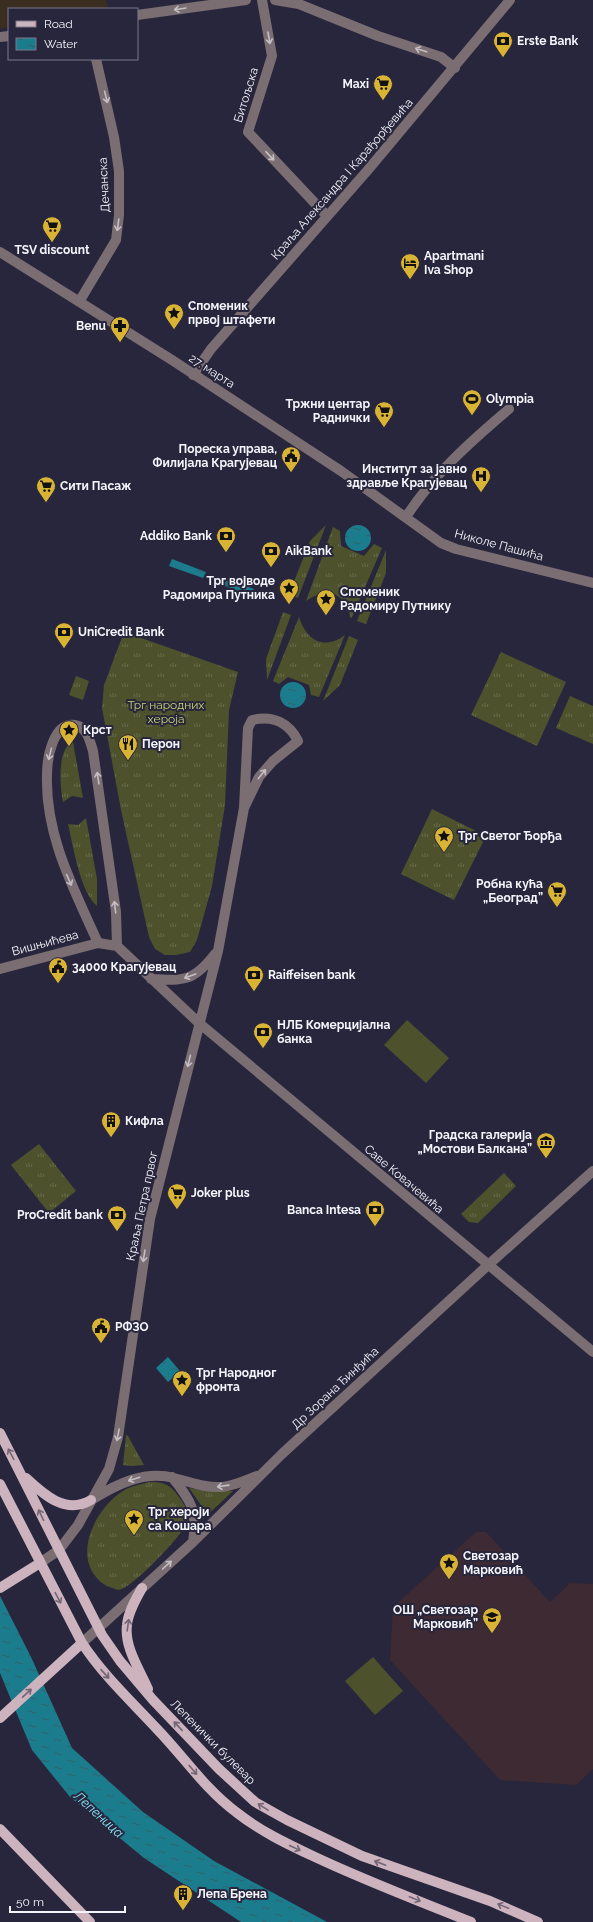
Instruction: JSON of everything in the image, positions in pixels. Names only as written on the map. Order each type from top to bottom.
[{"type":"main road","name":"Лепенички булевар","points":[[0,1434],[98,1628],[120,1661],[153,1700],[230,1780],[255,1802],[271,1812],[362,1856],[490,1901],[538,1922]]},
{"type":"main road","points":[[21,1474],[41,1493],[62,1504],[74,1506],[84,1504],[91,1500]]},
{"type":"main road","points":[[0,1484],[82,1643],[95,1662],[168,1740],[200,1779],[235,1812],[289,1845],[350,1874],[471,1922]]},
{"type":"main road","points":[[0,1588],[40,1563]]},
{"type":"main road","points":[[142,1588],[129,1615],[127,1635],[132,1654],[153,1700]]},
{"type":"main road","points":[[0,1718],[82,1643]]},
{"type":"main road","points":[[0,1829],[90,1922]]},
{"type":"street","points":[[138,15],[246,0]]},
{"type":"street","name":"Битољска","points":[[262,0],[272,56],[248,132],[326,216]]},
{"type":"street","points":[[275,0],[299,4],[378,36],[441,57],[454,68]]},
{"type":"street","name":"Краља Александра I Карађорђевића","points":[[193,374],[210,349],[454,68],[510,0]]},
{"type":"street","name":"Дечанска","points":[[79,302],[116,240],[119,215],[119,171],[114,137],[96,60]]},
{"type":"street","name":"27. марта","points":[[0,252],[193,374],[341,471],[406,517]]},
{"type":"street","points":[[406,517],[420,494],[471,442],[509,409]]},
{"type":"street","name":"Николе Пашића","points":[[406,517],[441,543],[456,549],[593,583]]},
{"type":"street","points":[[117,946],[116,912],[93,751],[85,730],[79,726],[71,724],[64,726],[59,732],[50,751],[47,776],[48,798],[54,834],[63,867],[98,943],[117,946],[199,1024],[218,951],[244,808],[248,728],[252,720],[264,717],[285,723],[293,731],[298,741],[274,761],[259,777],[244,808]]},
{"type":"street","name":"Вишњићева","points":[[0,969],[98,943]]},
{"type":"street","points":[[151,979],[178,981],[194,975],[202,971],[218,951]]},
{"type":"street","name":"Саве Ковачевића","points":[[199,1024],[487,1266],[593,1352]]},
{"type":"street","name":"Краља Петра првог","points":[[91,1500],[109,1469],[118,1437],[150,1219],[199,1024]]},
{"type":"street","name":"Др Зорана Ђинђића","points":[[82,1643],[193,1542],[260,1475],[487,1266],[551,1211],[593,1171]]},
{"type":"street","points":[[40,1563],[59,1550],[74,1532],[91,1500],[110,1489],[139,1478],[172,1477],[200,1486],[216,1487],[233,1484],[260,1475]]},
{"type":"street","points":[[172,1477],[187,1496],[193,1510],[195,1527],[193,1542]]},
{"type":"shaded area","points":[[0,0],[106,0],[108,8],[8,8],[8,27],[0,29]]},
{"type":"shaded area","name":"ОШ „Светозар Марковић”","points":[[476,1532],[486,1532],[550,1602],[570,1583],[593,1584],[593,1769],[576,1785],[500,1780],[390,1660],[393,1607]]},
{"type":"green space","points":[[326,525],[298,598],[289,594],[310,541]]},
{"type":"green space","points":[[333,527],[340,531],[341,546],[364,556],[374,544],[382,548],[351,619],[345,603],[340,597],[334,594],[321,594],[306,601]]},
{"type":"green space","points":[[386,550],[386,573],[366,624],[357,621]]},
{"type":"green space","points":[[283,612],[291,615],[267,680],[266,659]]},
{"type":"green space","points":[[299,617],[306,632],[317,641],[330,642],[345,635],[319,697],[311,695],[309,685],[288,677],[279,684],[273,681]]},
{"type":"green space","name":"Трг народних хероја","points":[[124,632],[238,672],[229,710],[225,805],[212,886],[197,940],[190,952],[176,955],[165,955],[155,949],[149,937],[121,810],[102,708],[104,685]]},
{"type":"green space","points":[[349,636],[358,640],[340,685],[323,701]]},
{"type":"green space","points":[[501,652],[566,682],[537,746],[471,715]]},
{"type":"green space","points":[[76,676],[89,681],[83,700],[69,695]]},
{"type":"green space","points":[[570,696],[593,706],[593,744],[556,728]]},
{"type":"green space","points":[[71,742],[73,742],[83,798],[72,796],[63,802],[61,770],[63,754]]},
{"type":"green space","points":[[432,809],[486,836],[454,900],[401,874]]},
{"type":"green space","points":[[86,818],[97,879],[97,906],[86,890],[78,868],[68,824],[78,825]]},
{"type":"green space","points":[[407,1020],[449,1058],[426,1083],[384,1045]]},
{"type":"green space","points":[[39,1144],[76,1191],[49,1213],[11,1165]]},
{"type":"green space","points":[[504,1173],[516,1186],[478,1223],[469,1222],[461,1214]]},
{"type":"green space","points":[[126,1435],[128,1436],[144,1465],[123,1465]]},
{"type":"green space","name":"Трг хероји са Кошара","points":[[149,1482],[163,1483],[173,1489],[184,1504],[188,1513],[188,1519],[185,1526],[169,1547],[146,1571],[125,1587],[117,1590],[106,1585],[96,1577],[90,1566],[87,1555],[88,1543],[97,1518],[113,1498],[129,1488]]},
{"type":"green space","points":[[189,1488],[233,1491],[203,1519],[201,1505]]},
{"type":"green space","points":[[373,1657],[403,1691],[375,1715],[345,1681]]},
{"type":"water","points":[[358,525],[367,529],[371,538],[367,547],[358,551],[349,547],[345,538],[349,529]]},
{"type":"water","points":[[172,559],[206,572],[203,578],[169,566]]},
{"type":"water","points":[[220,576],[254,589],[251,596],[218,583]]},
{"type":"water","points":[[293,682],[302,686],[306,695],[302,704],[293,708],[284,704],[280,695],[284,686]]},
{"type":"water","points":[[168,1357],[180,1371],[168,1382],[156,1368]]},
{"type":"water","name":"Лепеница","points":[[0,1596],[31,1657],[72,1748],[143,1812],[214,1861],[327,1922],[241,1922],[144,1858],[70,1797],[32,1750],[0,1673]]},
{"type":"place","name":"Erste Bank","points":[[503,58]]},
{"type":"place","name":"Maxi","points":[[383,101]]},
{"type":"place","name":"TSV discount","points":[[52,243]]},
{"type":"place","name":"Apartmani Iva Shop","points":[[410,280]]},
{"type":"place","name":"Споменик првој штафети","points":[[174,330]]},
{"type":"place","name":"Benu","points":[[120,343]]},
{"type":"place","name":"Olympia","points":[[472,416]]},
{"type":"place","name":"Тржни центар Раднички","points":[[384,428]]},
{"type":"place","name":"Пореска управа, Филијала Крагујевац","points":[[291,473]]},
{"type":"place","name":"Институт за јавно здравље Крагујевац","points":[[481,493]]},
{"type":"place","name":"Сити Пасаж","points":[[46,503]]},
{"type":"place","name":"Addiko Bank","points":[[226,553]]},
{"type":"place","name":"AikBank","points":[[271,568]]},
{"type":"place","name":"Трг војводе Радомира Путника","points":[[289,605]]},
{"type":"place","name":"Споменик Радомиру Путнику","points":[[326,616]]},
{"type":"place","name":"UniCredit Bank","points":[[64,649]]},
{"type":"place","name":"Крст","points":[[69,747]]},
{"type":"place","name":"Перон","points":[[128,761]]},
{"type":"place","name":"Трг Светог Ђорђа","points":[[444,853]]},
{"type":"place","name":"Робна кућа „Београд”","points":[[557,908]]},
{"type":"place","name":"34000 Крагујевац","points":[[58,984]]},
{"type":"place","name":"Raiffeisen bank","points":[[254,992]]},
{"type":"place","name":"НЛБ Комерцијална банка","points":[[263,1049]]},
{"type":"place","name":"Кифла","points":[[111,1138]]},
{"type":"place","name":"Градска галерија „Мостови Балкана”","points":[[546,1159]]},
{"type":"place","name":"Joker plus","points":[[177,1210]]},
{"type":"place","name":"Banca Intesa","points":[[375,1227]]},
{"type":"place","name":"ProCredit bank","points":[[117,1232]]},
{"type":"place","name":"РФЗО","points":[[101,1344]]},
{"type":"place","name":"Трг Народног фронта","points":[[182,1397]]},
{"type":"place","name":"Трг хероји са Кошара","points":[[134,1536]]},
{"type":"place","name":"Светозар Марковић","points":[[449,1580]]},
{"type":"place","name":"ОШ „Светозар Марковић”","points":[[492,1634]]},
{"type":"place","name":"Лепа Брена","points":[[183,1911]]}]
